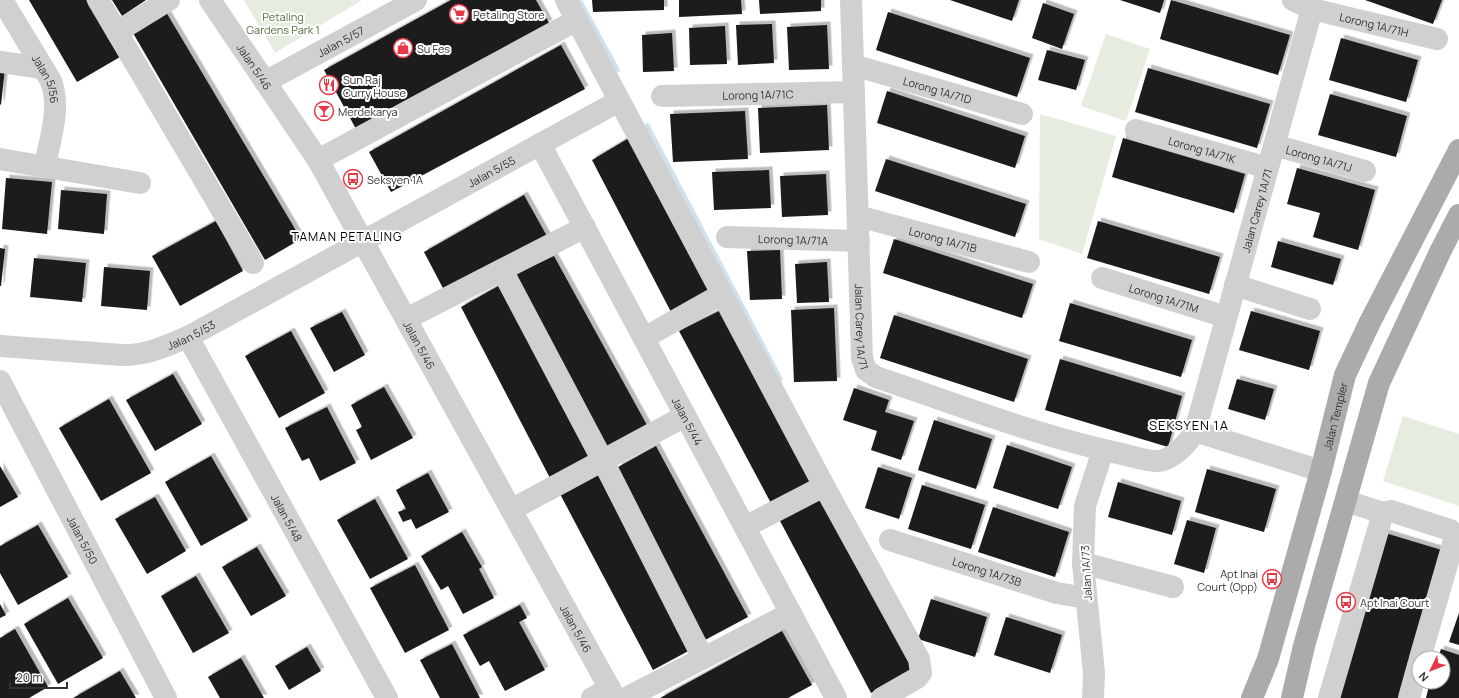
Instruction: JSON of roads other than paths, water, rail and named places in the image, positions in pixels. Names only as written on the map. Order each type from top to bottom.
[{"type":"main road","name":"Jalan Templer","points":[[1252,698],[1268,659],[1321,471],[1345,375],[1370,322],[1459,150]]},
{"type":"main road","points":[[1292,698],[1304,646],[1380,383],[1440,252],[1459,215]]},
{"type":"main road","points":[[1280,698],[1304,646]]},
{"type":"street","name":"Jalan 5/56","points":[[2,0],[56,95],[56,109],[44,166]]},
{"type":"street","points":[[98,0],[253,263]]},
{"type":"street","points":[[116,32],[169,0]]},
{"type":"street","name":"Jalan 5/46","points":[[210,0],[318,160],[512,510],[611,696]]},
{"type":"street","name":"Jalan 5/57","points":[[265,82],[416,0]]},
{"type":"street","points":[[566,0],[824,486],[919,659],[921,673],[917,678],[882,698]]},
{"type":"street","name":"Jalan Carey 1A/71","points":[[850,0],[862,358],[866,370],[871,374],[1024,426],[1102,450],[1158,461],[1175,454],[1189,442],[1195,431],[1274,145],[1302,5]]},
{"type":"street","name":"Lorong 1A/71H","points":[[1302,5],[1437,39]]},
{"type":"street","points":[[318,160],[576,20]]},
{"type":"street","points":[[0,62],[42,68]]},
{"type":"street","name":"Lorong 1A/71D","points":[[853,65],[1022,114]]},
{"type":"street","name":"Lorong 1A/71C","points":[[662,96],[854,92]]},
{"type":"street","name":"Jalan 5/55","points":[[363,241],[619,101]]},
{"type":"street","name":"Lorong 1A/71K","points":[[1136,130],[1268,168]]},
{"type":"street","name":"Jalan 5/44","points":[[540,144],[836,698]]},
{"type":"street","name":"Lorong 1A/71J","points":[[1274,145],[1365,171]]},
{"type":"street","points":[[0,159],[140,183]]},
{"type":"street","name":"Lorong 1A/71B","points":[[858,216],[1029,262]]},
{"type":"street","points":[[406,319],[585,227]]},
{"type":"street","name":"Lorong 1A/71A","points":[[727,238],[859,241]]},
{"type":"street","name":"Jalan 5/53","points":[[0,346],[140,355],[153,352],[188,337],[363,241]]},
{"type":"street","points":[[502,270],[603,461],[703,658]]},
{"type":"street","name":"Lorong 1A/71M","points":[[1102,278],[1226,317]]},
{"type":"street","points":[[1235,285],[1310,309]]},
{"type":"street","points":[[644,338],[722,294]]},
{"type":"street","name":"Jalan 5/48","points":[[188,337],[387,698]]},
{"type":"street","name":"Jalan 5/50","points":[[0,381],[166,698]]},
{"type":"street","points":[[512,510],[685,416]]},
{"type":"street","points":[[1195,431],[1321,471]]},
{"type":"street","name":"Jalan 1A/73","points":[[1093,698],[1094,673],[1083,563],[1085,506],[1102,450]]},
{"type":"street","points":[[745,527],[824,486]]},
{"type":"street","points":[[1346,501],[1383,513],[1391,511],[1450,530],[1454,537],[1422,650]]},
{"type":"street","points":[[1330,698],[1383,513]]},
{"type":"street","name":"Lorong 1A/73B","points":[[890,540],[1057,593],[1086,598]]},
{"type":"street","points":[[1083,563],[1173,588]]},
{"type":"street","points":[[611,696],[703,658],[791,613]]},
{"type":"waterway","points":[[579,0],[617,70]]},
{"type":"waterway","points":[[647,126],[780,379]]},
{"type":"place","name":"Petaling Store","points":[[459,14]]},
{"type":"place","name":"Su Fes","points":[[403,48]]},
{"type":"place","name":"Sun Raj Curry House","points":[[329,85]]},
{"type":"place","name":"Merdekarya","points":[[324,111]]},
{"type":"place","name":"Seksyen 1A","points":[[353,179]]},
{"type":"place","name":"Apt Inai Court (Opp)","points":[[1272,579]]},
{"type":"place","name":"Apt Inai Court","points":[[1346,602]]},
{"type":"district","name":"TAMAN PETALING","points":[[347,236]]},
{"type":"district","name":"SEKSYEN 1A","points":[[1189,425]]},
{"type":"park label","name":"Petaling Gardens Park 1","points":[[283,22]]}]
